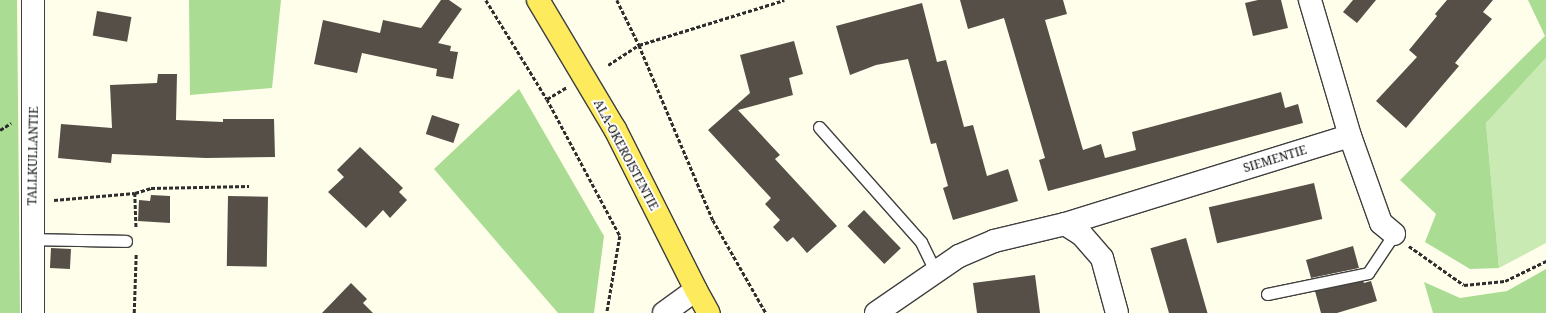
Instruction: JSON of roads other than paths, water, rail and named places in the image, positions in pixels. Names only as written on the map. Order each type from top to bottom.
[{"type":"main road","name":"ALA-OKEROISTENTIE","points":[[538,0],[615,129],[709,313]]},
{"type":"street","name":"TALLKULLANTIE","points":[[33,0],[33,313]]},
{"type":"street","points":[[1310,0],[1350,136],[1381,223],[1394,234]]},
{"type":"street","name":"SIEMENTIE","points":[[876,313],[935,271],[959,256],[994,241],[1065,224],[1350,136]]},
{"type":"street","points":[[1065,224],[1082,234],[1102,258],[1117,313]]},
{"type":"street","points":[[664,313],[696,290]]},
{"type":"lane","points":[[818,127],[921,242],[935,271]]},
{"type":"lane","points":[[1267,294],[1368,273],[1394,234]]},
{"type":"lane","points":[[32,238],[126,241]]}]
